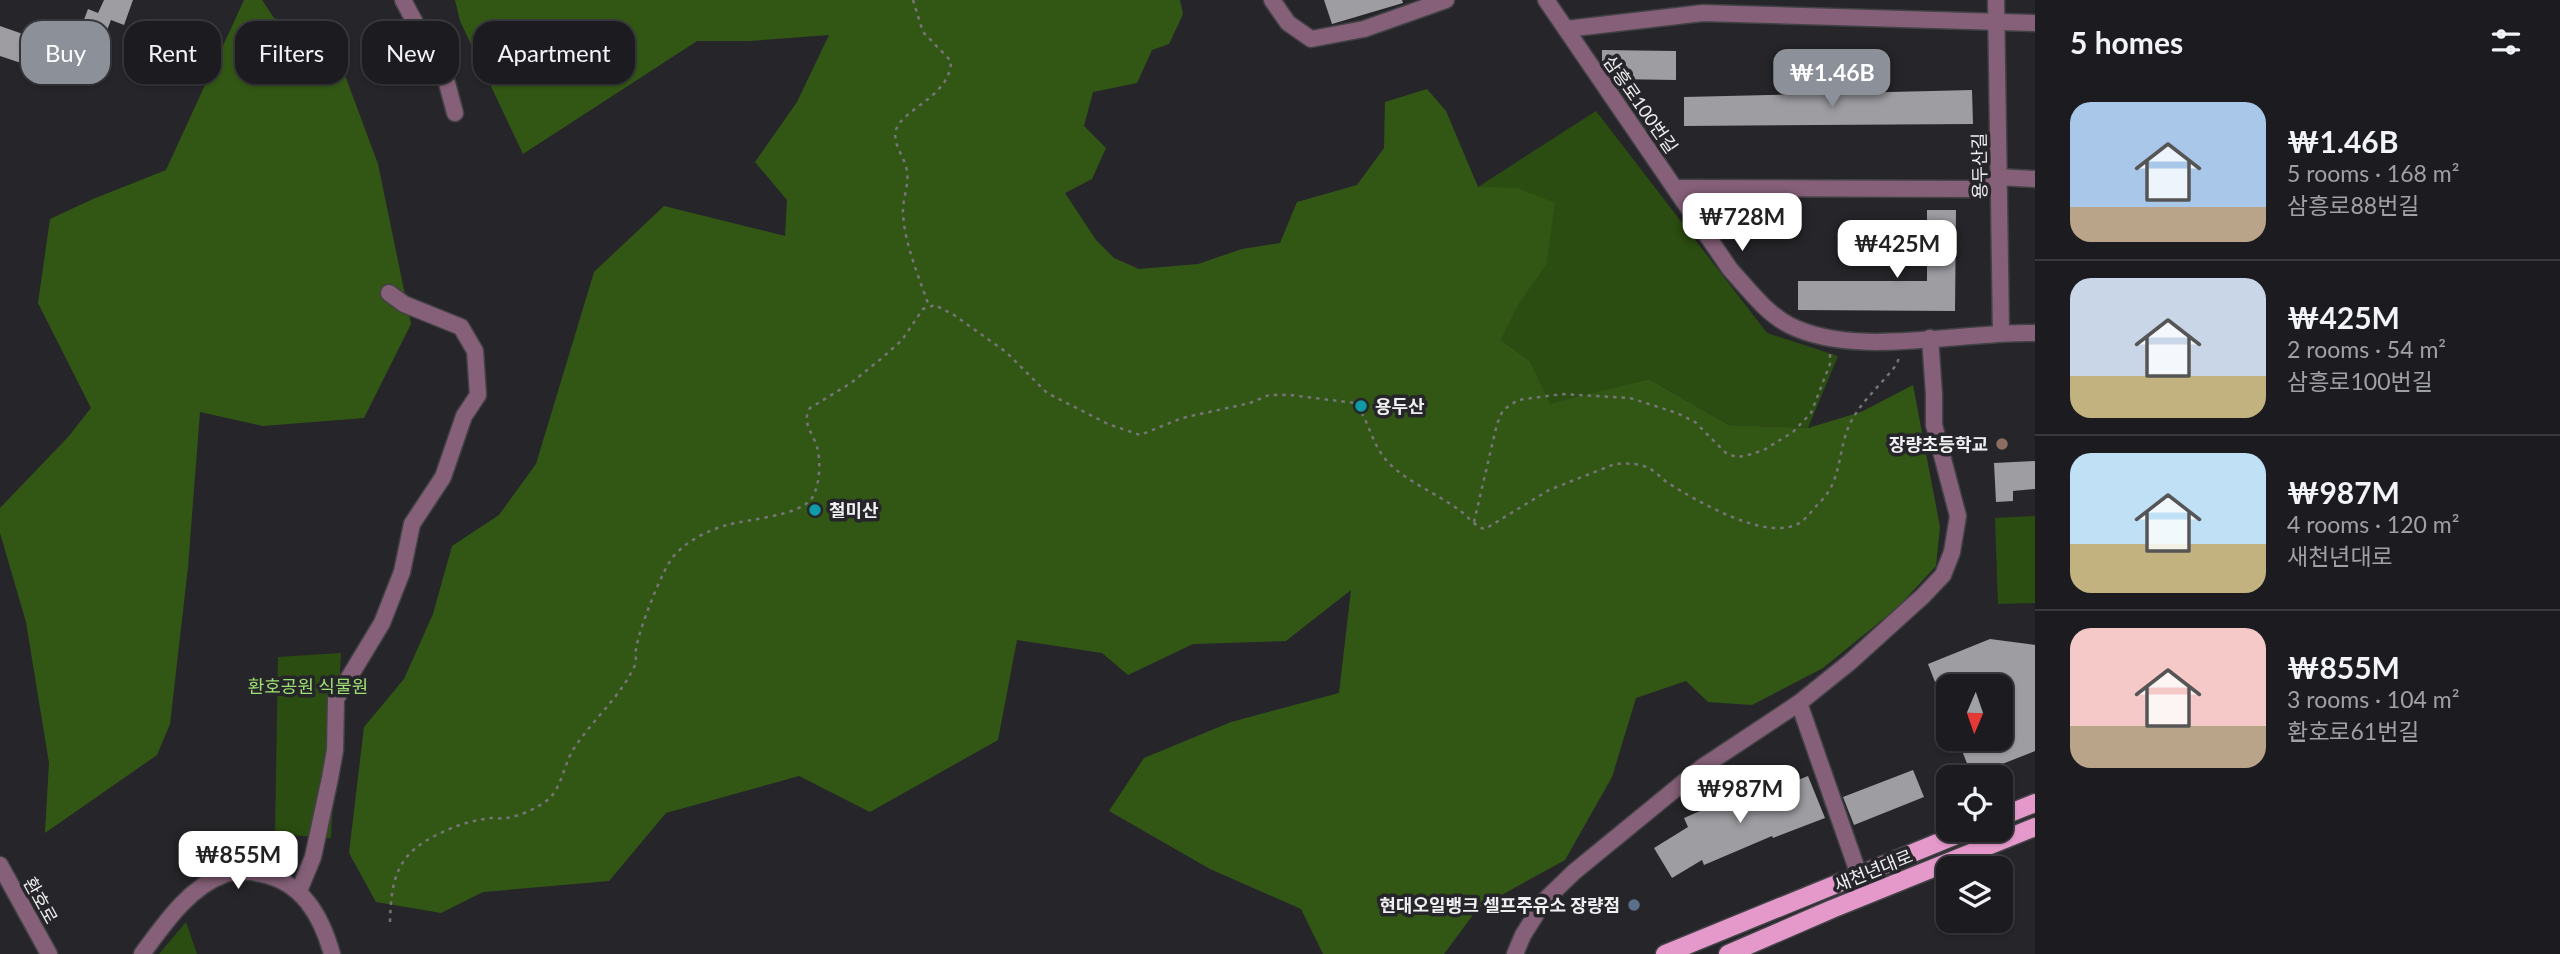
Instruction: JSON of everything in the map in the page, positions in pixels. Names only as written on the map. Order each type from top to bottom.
[{"type":"main road","points":[[2013,812],[2035,803]]},
{"type":"main road","name":"새천년대로","points":[[1728,954],[2035,827]]},
{"type":"main road","name":"새천년대로","points":[[1665,954],[1940,842]]},
{"type":"street","points":[[403,0],[447,83],[455,113]]},
{"type":"street","points":[[1272,0],[1288,23],[1311,39],[1364,29],[1446,0]]},
{"type":"street","name":"삼흥로100번길","points":[[1546,0],[1730,269],[1760,302],[1787,324],[1822,338],[1858,342],[2001,332],[2035,333]]},
{"type":"street","name":"용두산길","points":[[1996,0],[2001,332]]},
{"type":"street","points":[[1566,29],[1703,7],[2035,23]]},
{"type":"street","points":[[1676,188],[1976,189],[1998,177],[2035,179]]},
{"type":"street","points":[[299,891],[313,857],[331,778],[335,750],[336,699],[382,623],[402,572],[412,524],[443,478],[464,416],[478,395],[475,351],[461,327],[404,304],[389,293]]},
{"type":"street","points":[[1515,954],[1523,935],[1545,900],[1574,872],[1701,768],[1799,703],[1850,662],[1943,575],[1952,552],[1958,516],[1934,425],[1930,338]]},
{"type":"street","points":[[1799,703],[1859,875]]},
{"type":"street","name":"환호로","points":[[0,865],[49,954]]},
{"type":"street","points":[[142,954],[169,918],[200,889],[224,874],[251,872],[276,877],[299,891],[320,920],[332,954]]},
{"type":"path","points":[[912,0],[923,32],[951,61],[948,76],[927,102],[900,122],[895,132],[907,171],[903,209],[905,228],[929,306]]},
{"type":"path","points":[[390,922],[392,892],[398,873],[415,846],[463,824],[492,818],[506,819],[549,799],[572,751],[617,695],[637,661],[636,649],[646,619],[664,572],[674,555],[689,543],[719,527],[794,510],[810,501],[815,492],[819,468],[818,450],[806,421],[806,414],[810,408],[851,383],[882,358],[902,340],[923,309],[929,306],[943,308],[1006,352],[1047,393],[1108,424],[1140,435],[1182,418],[1250,403],[1269,395],[1356,403],[1386,460],[1478,527],[1485,529],[1549,490],[1623,463],[1653,470],[1665,482],[1728,517],[1765,528],[1794,525],[1802,521],[1822,501],[1835,480],[1847,429],[1858,410],[1897,364],[1899,355],[1896,340]]},
{"type":"path","points":[[1474,522],[1497,424],[1503,410],[1510,403],[1562,394],[1637,399],[1695,422],[1726,453],[1736,457],[1745,456],[1764,450],[1793,432],[1811,414],[1830,365],[1830,339]]},
{"type":"green space","points":[[244,0],[262,0],[274,18],[284,21],[235,21],[235,84],[348,83],[378,164],[411,324],[364,418],[263,426],[200,412],[188,567],[170,724],[157,755],[45,833],[49,763],[26,622],[0,533],[0,508],[69,436],[91,408],[38,303],[50,219],[166,170],[205,84],[221,84],[221,50]]},
{"type":"green space","points":[[455,0],[1180,0],[1183,14],[1169,44],[1152,50],[1137,83],[1093,92],[1084,126],[1106,148],[1092,179],[1065,193],[1096,240],[1114,258],[1139,269],[1198,264],[1242,249],[1280,243],[1297,202],[1357,185],[1384,148],[1385,102],[1427,89],[1446,111],[1478,187],[1518,188],[1555,203],[1546,265],[1520,302],[1501,340],[1530,361],[1550,404],[1649,379],[1729,425],[1808,428],[1861,412],[1913,385],[1940,527],[1936,566],[1898,607],[1823,668],[1752,705],[1708,702],[1686,681],[1636,698],[1612,777],[1565,860],[1478,908],[1444,954],[1323,954],[1301,909],[1210,869],[1109,811],[1144,758],[1231,722],[1339,693],[1351,590],[1286,641],[1193,644],[1128,675],[1102,653],[1017,640],[998,740],[870,812],[799,776],[666,813],[609,881],[483,892],[441,913],[376,902],[349,853],[364,727],[404,679],[433,614],[452,546],[499,515],[536,464],[594,272],[664,206],[785,236],[787,200],[755,162],[797,102],[829,35],[750,41],[697,41],[635,81],[635,21],[473,21],[473,48],[460,21]]},
{"type":"green space","points":[[490,84],[631,84],[523,154]]},
{"type":"green space","points":[[1596,111],[1767,333],[1838,356],[1808,428],[1729,425],[1649,379],[1550,405],[1530,361],[1501,340],[1520,302],[1478,187]]},
{"type":"green space","points":[[2035,516],[2035,603],[1998,604],[1995,518]]},
{"type":"green space","name":"환호공원 식물원","points":[[341,653],[331,838],[275,834],[278,657]]},
{"type":"green space","points":[[186,922],[197,954],[159,954]]},
{"type":"building","points":[[104,0],[133,0],[124,25],[111,20],[110,23],[84,21],[88,9],[98,13]]},
{"type":"building","points":[[1324,0],[1402,0],[1403,3],[1332,24]]},
{"type":"building","points":[[0,26],[21,33],[21,63],[0,56]]},
{"type":"building","points":[[1602,50],[1676,51],[1676,80],[1613,79],[1602,63]]},
{"type":"building","points":[[1972,90],[1973,124],[1684,126],[1684,97]]},
{"type":"building","points":[[1927,210],[1956,210],[1955,311],[1798,310],[1798,281],[1927,281]]},
{"type":"building","points":[[2035,461],[2035,489],[2013,491],[2013,501],[1996,502],[1994,463]]},
{"type":"building","points":[[1990,639],[2035,645],[2035,751],[2000,765],[1968,765],[1962,751],[2013,751],[2013,674],[1936,674],[1936,685],[1928,664]]},
{"type":"building","points":[[1913,770],[1924,797],[1854,825],[1843,797]]},
{"type":"building","points":[[1808,776],[1825,818],[1773,838],[1772,836],[1704,865],[1702,860],[1672,878],[1654,848],[1688,827],[1684,818],[1741,793],[1744,801]]},
{"type":"place","name":"용두산","points":[[1361,406]]},
{"type":"place","name":"장량초등학교","points":[[2002,444]]},
{"type":"place","name":"철미산","points":[[815,510]]},
{"type":"place","name":"현대오일뱅크 셀프주유소 장량점","points":[[1634,905]]}]
